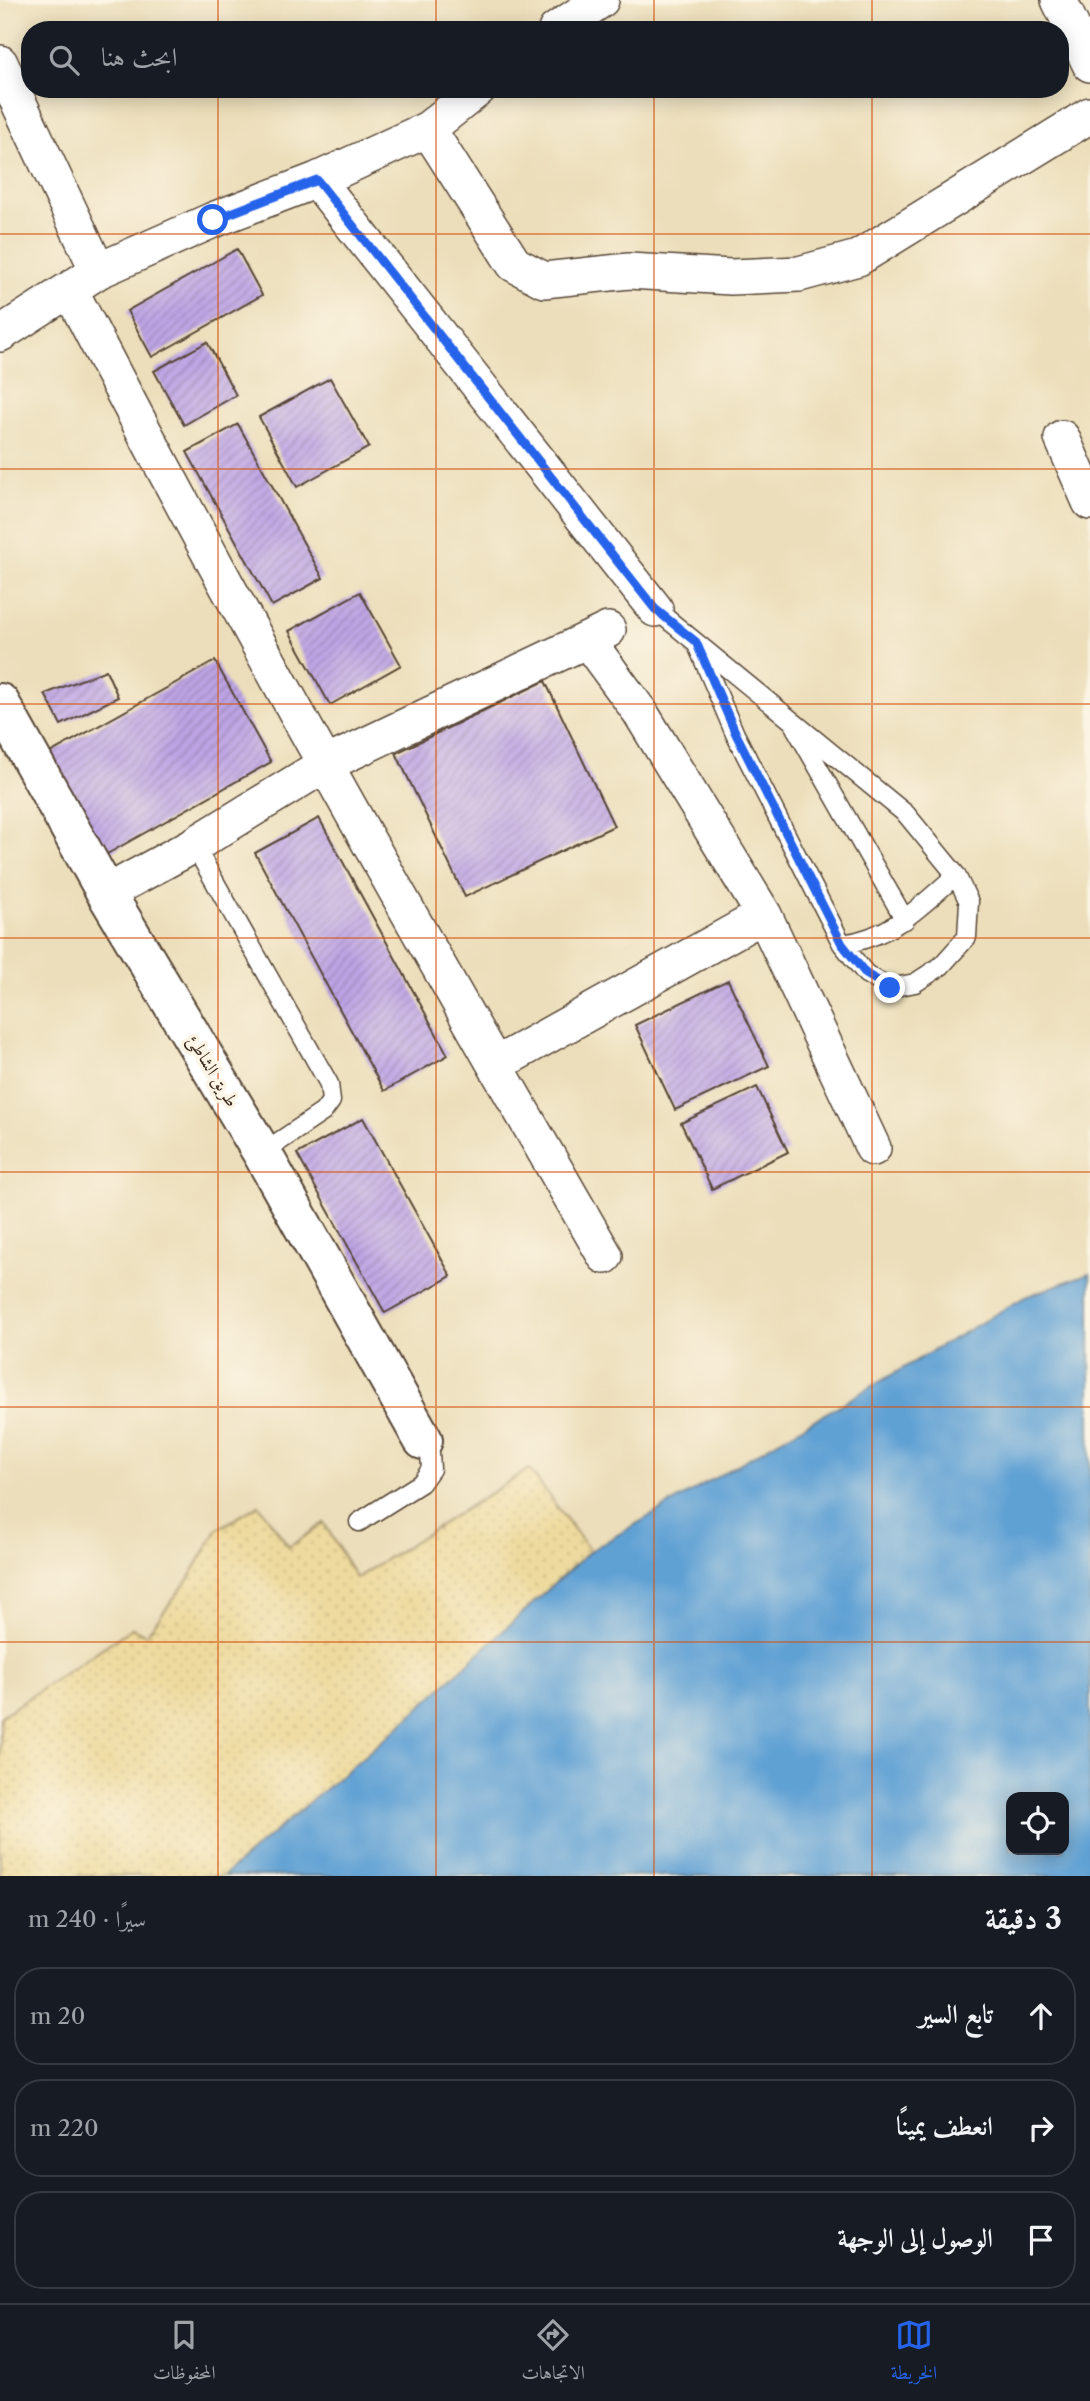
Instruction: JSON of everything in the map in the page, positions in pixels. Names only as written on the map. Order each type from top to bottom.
[{"type":"street","points":[[570,21],[601,0]]},
{"type":"street","points":[[1059,0],[1087,49]]},
{"type":"street","points":[[0,63],[84,280],[179,502],[324,765],[605,1256]]},
{"type":"street","points":[[0,334],[84,280],[213,220],[317,180],[428,129],[467,98]]},
{"type":"street","points":[[428,129],[514,264],[544,280],[629,271],[731,277],[799,274],[858,258],[1090,115]]},
{"type":"street","points":[[317,180],[655,609]]},
{"type":"street","points":[[1062,438],[1090,502]]},
{"type":"street","points":[[106,893],[194,845],[324,765],[598,635],[640,712],[764,915],[873,1148]]},
{"type":"street","name":"طريق الشاطئ","points":[[0,704],[106,893],[262,1153],[422,1440]]},
{"type":"street","points":[[495,1065],[764,915]]},
{"type":"lane","points":[[655,609],[696,642],[790,718],[906,814],[956,875],[969,902],[967,937],[941,966],[915,984],[890,988],[866,974],[842,944],[736,734],[696,642]]},
{"type":"lane","points":[[790,718],[905,920]]},
{"type":"lane","points":[[194,845],[329,1084],[331,1101],[323,1112],[262,1153]]},
{"type":"lane","points":[[842,944],[883,934],[905,920],[956,875]]},
{"type":"lane","points":[[359,1522],[421,1483],[431,1469],[430,1453],[422,1440]]},
{"type":"sand","points":[[529,1469],[590,1551],[403,1723],[223,1876],[0,1876],[0,1717],[132,1628],[146,1635],[187,1581],[218,1529],[259,1505],[289,1547],[324,1523],[356,1578]]},
{"type":"water","points":[[1090,1273],[1090,1876],[223,1876],[403,1723],[590,1551],[1025,1297]]},
{"type":"building","points":[[237,249],[262,295],[152,357],[127,311]]},
{"type":"building","points":[[207,342],[236,395],[184,425],[154,371]]},
{"type":"building","points":[[330,378],[369,447],[297,487],[259,417]]},
{"type":"building","points":[[238,424],[323,578],[272,606],[187,452]]},
{"type":"building","points":[[360,592],[401,665],[330,705],[289,631]]},
{"type":"building","points":[[215,661],[271,762],[100,858],[43,757]]},
{"type":"building","points":[[106,670],[118,697],[61,725],[45,694]]},
{"type":"building","points":[[545,681],[614,826],[465,897],[396,753]]},
{"type":"building","points":[[319,818],[448,1055],[384,1091],[255,853]]},
{"type":"building","points":[[728,980],[769,1066],[675,1110],[635,1025]]},
{"type":"building","points":[[757,1087],[788,1152],[712,1189],[681,1123]]},
{"type":"building","points":[[363,1118],[451,1276],[385,1313],[297,1154]]},
{"type":"route","points":[[213,220],[317,180],[655,609],[696,642],[736,734],[842,944],[866,974],[890,988]]}]
